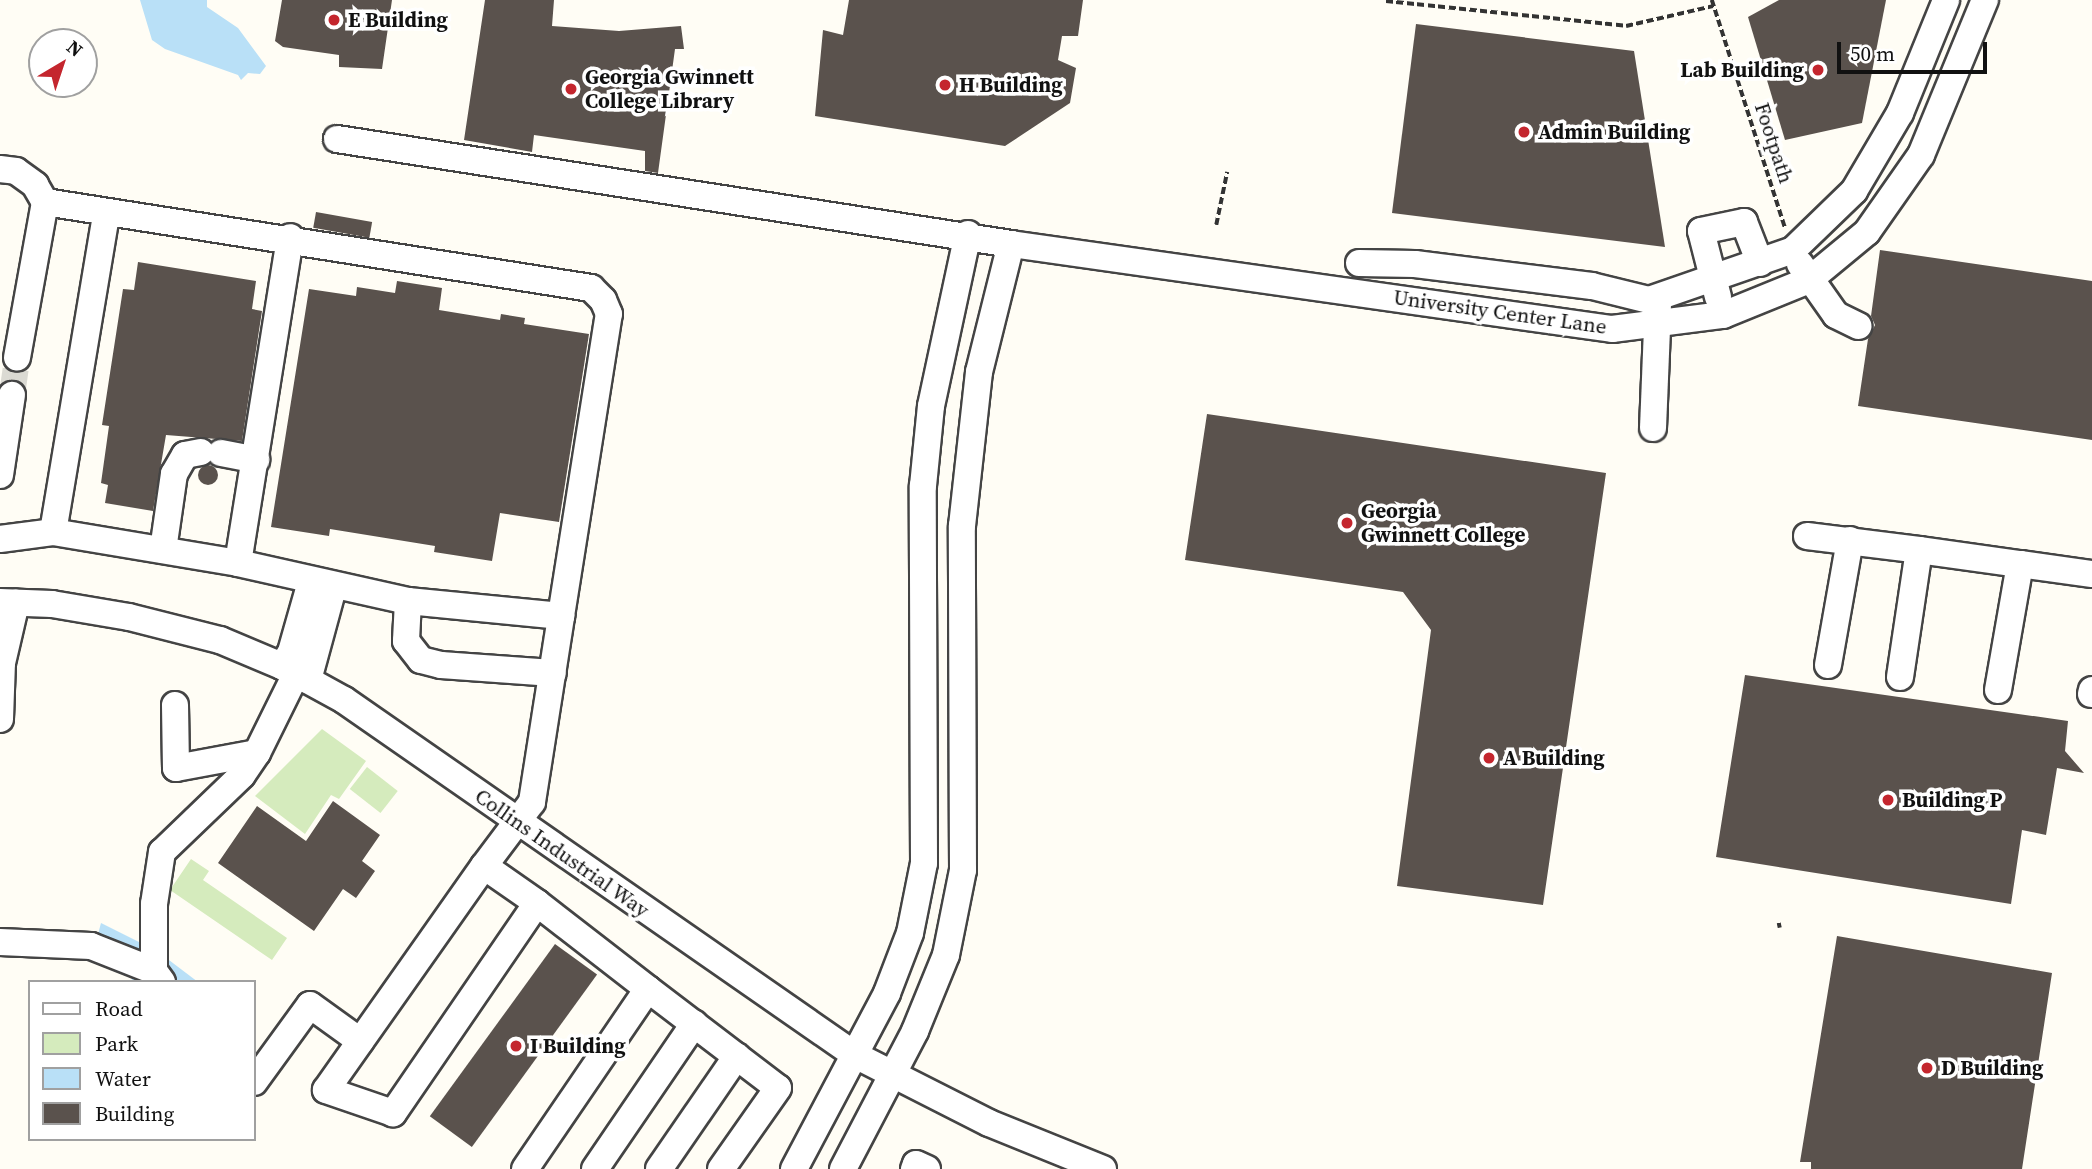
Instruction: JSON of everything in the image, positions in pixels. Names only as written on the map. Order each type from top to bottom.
[{"type":"street","name":"University Center Lane","points":[[337,139],[968,234],[1011,244],[1352,291],[1591,328],[1658,310],[1714,280],[1793,250],[1854,191],[1900,113],[1947,0]]},
{"type":"street","name":"University Center Lane","points":[[1359,263],[1448,267],[1592,286],[1648,300],[1658,310],[1723,315],[1808,280],[1867,232],[1921,155],[1985,0]]},
{"type":"street","points":[[0,169],[16,171],[35,185],[45,202],[17,358]]},
{"type":"street","points":[[45,202],[106,214],[290,237],[591,288],[603,300],[609,314],[532,802],[326,1090],[393,1112],[537,904]]},
{"type":"street","points":[[53,532],[106,214]]},
{"type":"street","points":[[1723,315],[1701,231],[1744,222],[1760,262]]},
{"type":"street","points":[[794,1169],[855,1055],[910,933],[923,863],[926,561],[923,486],[931,406],[968,234]]},
{"type":"street","points":[[238,563],[290,237]]},
{"type":"street","points":[[843,1169],[915,1031],[946,954],[963,870],[962,526],[979,372],[1011,244]]},
{"type":"street","points":[[1793,250],[1808,280],[1836,315],[1859,326]]},
{"type":"street","points":[[1653,428],[1658,310]]},
{"type":"street","points":[[0,475],[12,395]]},
{"type":"street","points":[[163,550],[174,474],[186,455],[211,452],[256,460]]},
{"type":"street","points":[[0,539],[53,532],[238,563],[322,585],[408,601],[561,616]]},
{"type":"street","points":[[1807,536],[2092,575]]},
{"type":"street","points":[[1828,665],[1850,540]]},
{"type":"street","points":[[1900,677],[1919,550]]},
{"type":"street","points":[[1997,691],[2020,564]]},
{"type":"street","points":[[0,942],[91,946],[158,976],[154,904],[162,852],[242,775],[257,753],[295,673],[322,585]]},
{"type":"street","points":[[408,601],[406,641],[421,660],[441,665],[553,673]]},
{"type":"street","points":[[0,719],[8,602]]},
{"type":"street","name":"Collins Industrial Way","points":[[8,602],[129,617],[220,640],[295,673],[344,700],[855,1055],[989,1123],[1093,1167]]},
{"type":"street","points":[[175,705],[176,768],[257,753]]},
{"type":"street","points":[[484,866],[778,1088],[721,1169]]},
{"type":"street","points":[[525,1169],[648,989]]},
{"type":"street","points":[[256,1079],[310,1005],[360,1041]]},
{"type":"street","points":[[595,1169],[694,1024]]},
{"type":"street","points":[[659,1169],[737,1056]]},
{"type":"street","points":[[914,1169],[916,1164],[927,1169]]},
{"type":"path","name":"Footpath","points":[[1712,0],[1793,250]]},
{"type":"path","points":[[1386,1],[1626,26],[1713,6]]},
{"type":"path","points":[[1216,225],[1227,172]]},
{"type":"green space","points":[[322,729],[366,761],[339,799],[331,795],[305,834],[255,796]]},
{"type":"green space","points":[[367,767],[398,791],[380,813],[350,789]]},
{"type":"green space","points":[[191,859],[209,871],[203,880],[287,938],[272,960],[170,890]]},
{"type":"water","points":[[140,0],[207,0],[207,7],[238,28],[266,66],[260,74],[248,73],[241,80],[238,75],[165,49],[152,40]]},
{"type":"water","points":[[101,923],[157,951],[195,980],[132,980],[97,938]]},
{"type":"building","name":"E Building","points":[[282,0],[392,0],[382,69],[339,67],[339,55],[283,47],[275,41]]},
{"type":"building","name":"Georgia Gwinnett College Library","points":[[485,0],[554,0],[552,26],[619,31],[681,26],[684,49],[675,49],[658,173],[645,171],[645,151],[534,135],[532,152],[464,140]]},
{"type":"building","name":"H Building","points":[[849,0],[1083,0],[1078,36],[1062,36],[1058,60],[1076,68],[1070,103],[1005,146],[815,116],[823,30],[843,35]]},
{"type":"building","name":"Lab Building","points":[[1779,0],[1886,0],[1862,123],[1785,140],[1748,17]]},
{"type":"building","name":"Admin Building","points":[[1416,24],[1634,51],[1665,247],[1392,213]]},
{"type":"building","points":[[316,212],[372,222],[369,238],[313,228]]},
{"type":"building","points":[[1880,250],[2092,281],[2092,440],[1858,406],[1868,339],[1875,325],[1871,316]]},
{"type":"building","points":[[138,262],[256,281],[252,309],[262,311],[242,441],[166,435],[153,511],[105,503],[108,485],[101,483],[109,426],[102,425],[123,289],[134,290]]},
{"type":"building","points":[[397,281],[442,288],[439,310],[500,320],[501,314],[525,318],[524,324],[589,334],[559,522],[500,513],[492,561],[434,552],[435,546],[330,529],[329,536],[271,527],[309,289],[356,296],[357,287],[395,293]]},
{"type":"building","name":"A Building","points":[[1207,414],[1606,473],[1543,905],[1397,886],[1431,630],[1403,592],[1185,560]]},
{"type":"building","points":[[204,465],[212,465],[218,475],[212,485],[204,485],[198,479],[198,471]]},
{"type":"building","name":"Building P","points":[[1745,675],[2068,721],[2065,751],[2084,773],[2057,768],[2046,835],[2022,830],[2011,904],[1716,857]]},
{"type":"building","points":[[333,801],[380,835],[362,861],[375,871],[356,898],[343,889],[314,931],[218,863],[257,806],[306,841]]},
{"type":"building","name":"D Building","points":[[1837,936],[2052,973],[2022,1169],[1811,1169],[1811,1162],[1800,1162]]},
{"type":"building","name":"I Building","points":[[555,944],[597,975],[472,1147],[430,1116]]},
{"type":"tunnel","points":[[12,395],[17,358]]},
{"type":"place","name":"E Building","points":[[334,20]]},
{"type":"place","name":"Lab Building","points":[[1818,70]]},
{"type":"place","name":"H Building","points":[[945,85]]},
{"type":"place","name":"Georgia Gwinnett College Library","points":[[571,89]]},
{"type":"place","name":"Admin Building","points":[[1524,132]]},
{"type":"place","name":"Georgia Gwinnett College","points":[[1347,523]]},
{"type":"place","name":"A Building","points":[[1489,758]]},
{"type":"place","name":"Building P","points":[[1888,800]]},
{"type":"place","name":"I Building","points":[[516,1046]]},
{"type":"place","name":"D Building","points":[[1927,1068]]}]
